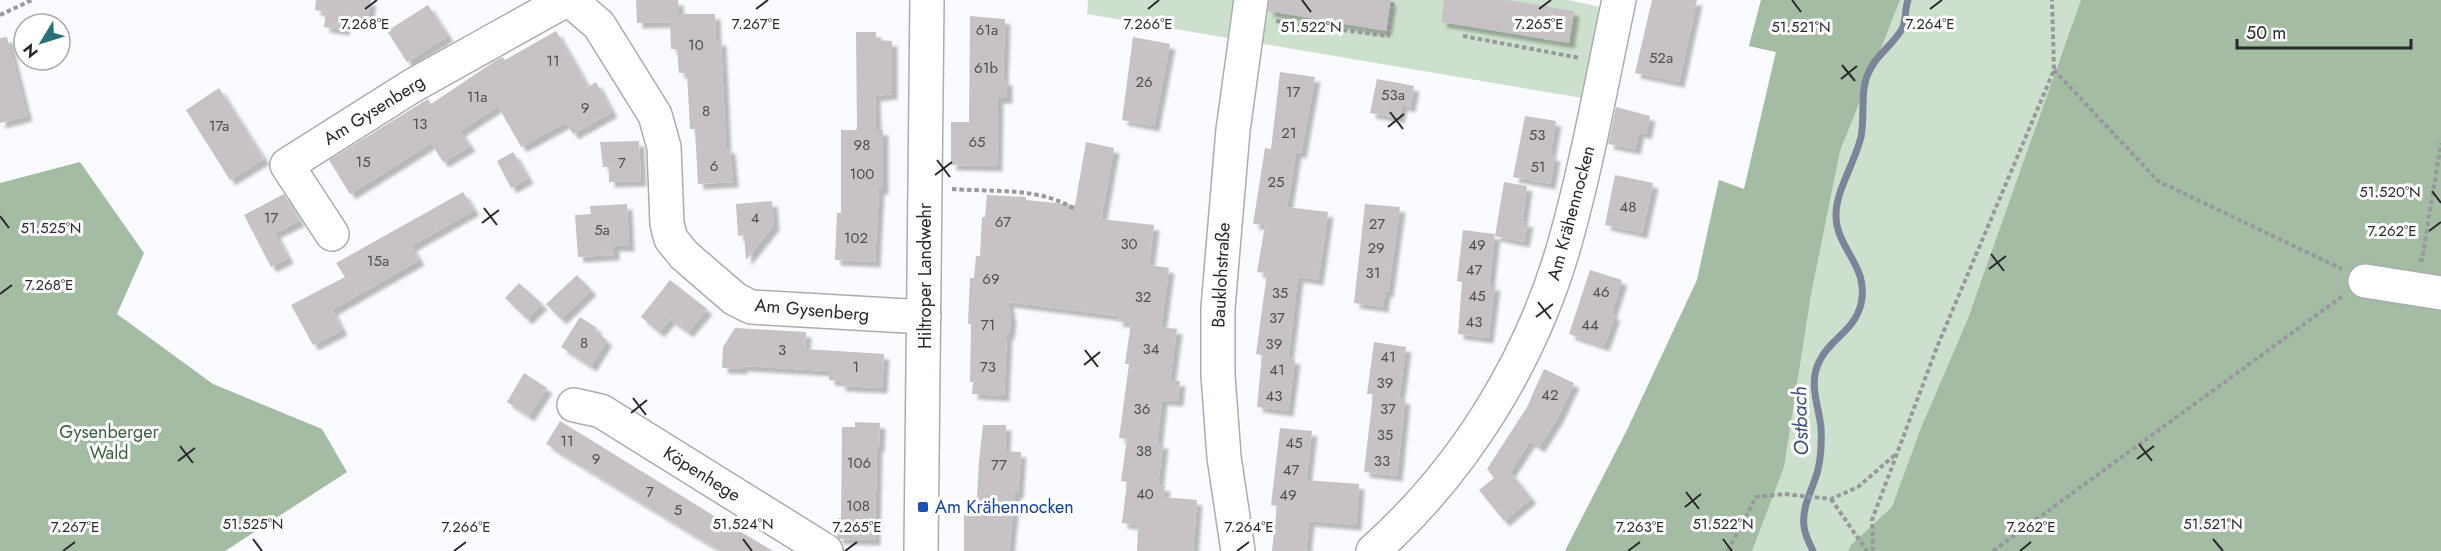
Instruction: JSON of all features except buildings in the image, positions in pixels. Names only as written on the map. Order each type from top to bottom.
[{"type":"street","name":"Am Gysenberg","points":[[332,234],[287,165],[412,86],[568,0],[599,25],[655,115],[664,147],[667,224],[671,239],[684,255],[735,299],[751,307],[924,317]]},
{"type":"street","name":"Hiltroper Landwehr","points":[[921,551],[927,0]]},
{"type":"street","name":"Am Krähennocken","points":[[1373,551],[1405,522],[1453,466],[1494,406],[1533,328],[1566,240],[1599,107],[1619,0]]},
{"type":"street","name":"Bauklohstraße","points":[[1238,551],[1224,457],[1218,375],[1218,308],[1233,130],[1250,9]]},
{"type":"street","points":[[2365,280],[2441,293]]},
{"type":"street","name":"Köpenhege","points":[[574,405],[601,411],[826,551]]},
{"type":"path","points":[[0,15],[32,0]]},
{"type":"path","points":[[1250,9],[1388,36],[1393,0]]},
{"type":"path","points":[[1873,551],[1872,519],[1937,346],[2054,70],[2052,0]]},
{"type":"path","points":[[1463,36],[1606,63]]},
{"type":"path","points":[[1993,551],[2365,280],[2158,181],[2054,70]]},
{"type":"path","points":[[2412,263],[2422,260],[2441,143]]},
{"type":"path","points":[[926,188],[1027,194],[1062,201],[1074,209]]},
{"type":"path","points":[[1728,551],[1756,497],[1784,494],[1831,499],[1858,487],[1898,453]]},
{"type":"path","points":[[1831,499],[1867,551]]},
{"type":"green space","points":[[1088,0],[1568,0],[1600,7],[1582,98],[1087,14]]},
{"type":"green space","points":[[1761,0],[2441,0],[2158,551],[1565,551],[1628,428],[1697,280],[1719,180],[1744,189],[1776,52],[1749,46]]},
{"type":"green space","points":[[1761,0],[1900,0],[1840,151],[1811,294],[1784,467],[1752,551],[1565,551],[1628,428],[1697,280],[1719,180],[1744,189],[1776,52],[1749,46]]},
{"type":"green space","points":[[2081,0],[2441,0],[2441,551],[1848,551],[1851,545],[1892,507],[1921,428],[1967,321]]},
{"type":"green space","name":"Gysenberger Wald","points":[[80,162],[144,253],[117,314],[213,384],[322,429],[347,472],[225,551],[0,551],[0,183]]},
{"type":"waterway","name":"Ostbach","points":[[1813,551],[1805,533],[1804,514],[1818,469],[1821,449],[1821,428],[1814,379],[1824,354],[1858,314],[1862,291],[1857,268],[1837,226],[1837,205],[1861,137],[1866,81],[1875,61],[1903,27],[1908,0]]},
{"type":"place","name":"Am Krähennocken","points":[[923,507]]}]
